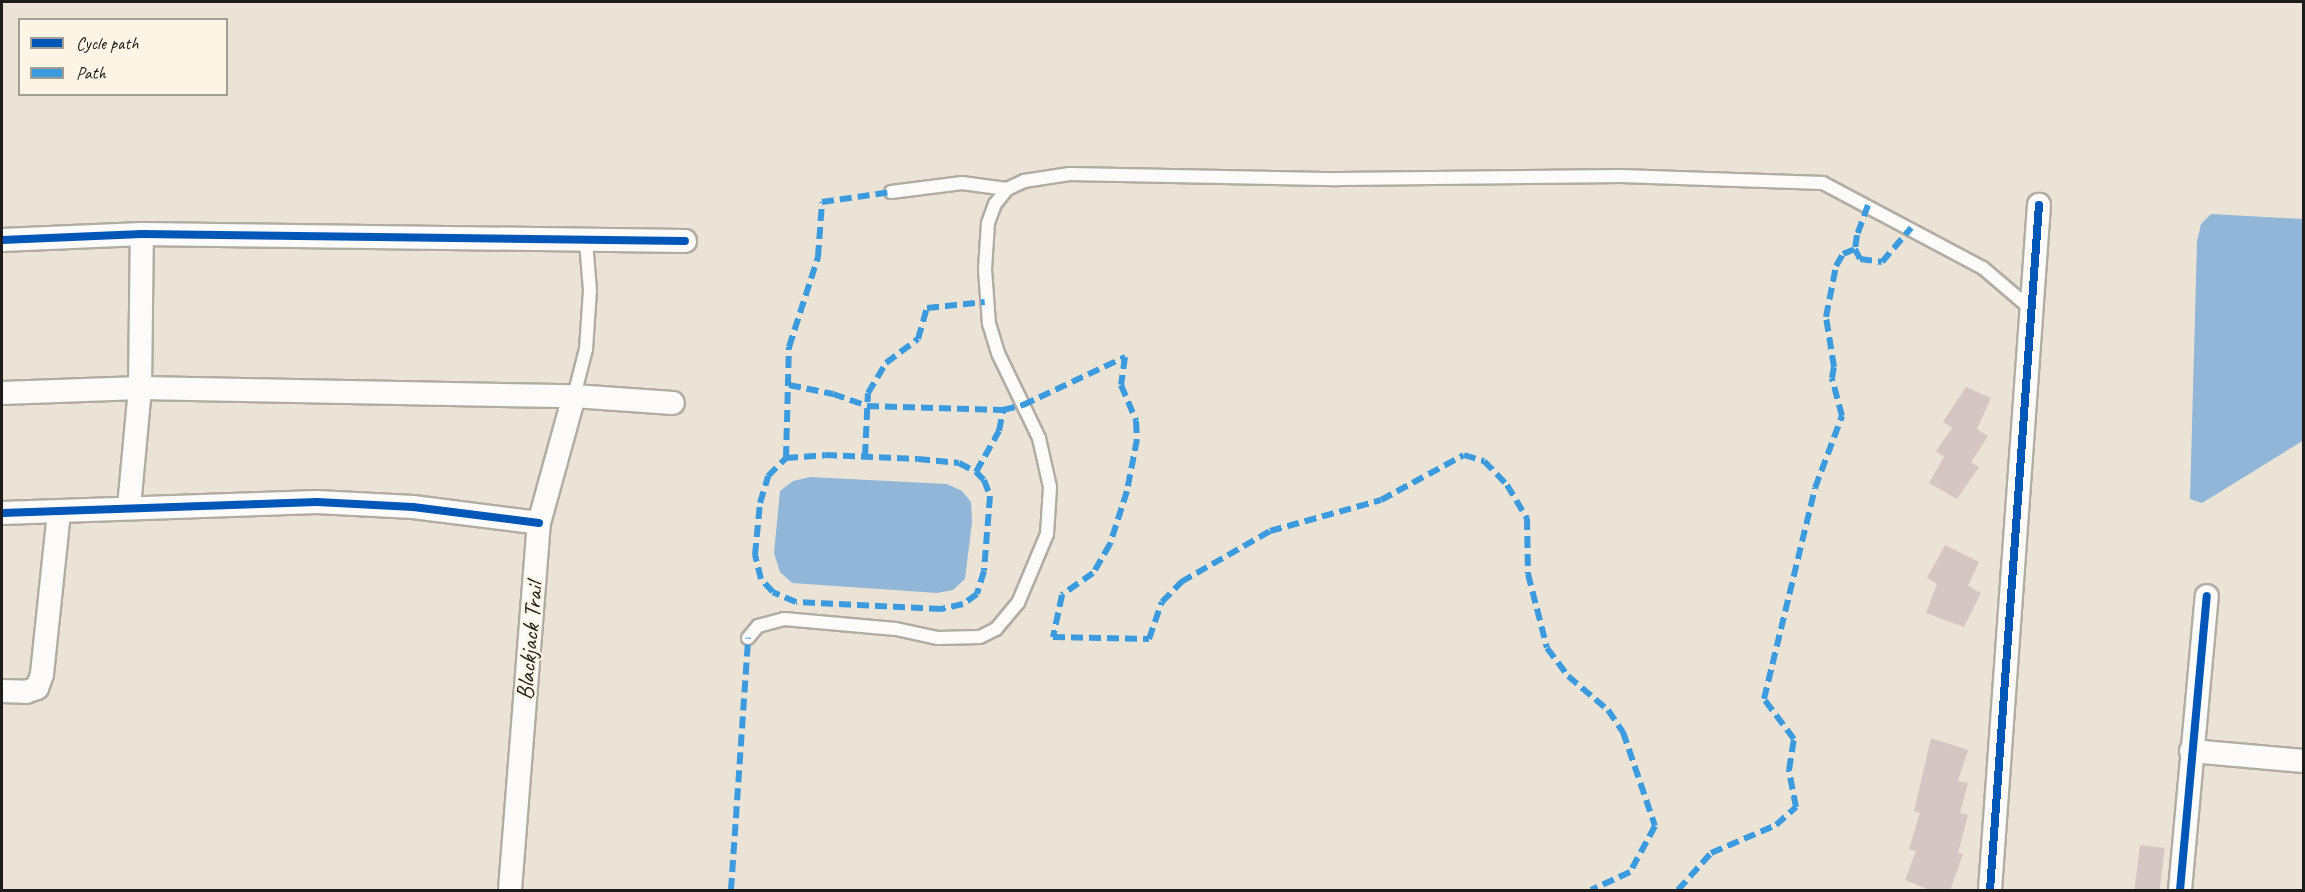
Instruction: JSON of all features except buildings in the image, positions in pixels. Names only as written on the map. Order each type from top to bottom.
[{"type":"street","points":[[1990,891],[2038,205]]},
{"type":"street","points":[[129,507],[140,388],[142,234]]},
{"type":"street","points":[[2,240],[142,234],[586,242],[685,241]]},
{"type":"street","points":[[2,393],[140,388],[574,396],[673,403]]},
{"type":"street","name":"Blackjack Trail","points":[[510,891],[539,523],[574,396]]},
{"type":"street","points":[[2,513],[129,507],[359,503],[539,523]]},
{"type":"street","points":[[2,691],[27,692],[37,688],[42,674],[59,512]]},
{"type":"street","points":[[2180,891],[2206,596]]},
{"type":"street","points":[[2191,752],[2304,761]]},
{"type":"lane","points":[[747,638],[758,626],[784,619],[896,629],[938,638],[981,637],[996,629],[1018,603],[1047,534],[1050,487],[1039,438],[998,352],[985,302],[988,223],[995,204],[1007,189],[1024,181],[1069,174],[1338,179],[1621,176],[1823,183],[1983,268],[2031,309]]},
{"type":"lane","points":[[891,192],[962,183],[1007,189]]},
{"type":"lane","points":[[574,396],[586,349],[588,314],[586,242]]},
{"type":"water","points":[[2211,214],[2303,219],[2304,440],[2202,503],[2190,499],[2197,242],[2201,224]]},
{"type":"water","points":[[810,477],[947,484],[962,491],[971,502],[972,522],[965,579],[953,590],[937,593],[792,583],[780,572],[774,553],[780,491],[793,481]]},
{"type":"marked path","points":[[786,458],[789,347],[818,257],[822,202],[891,192]]},
{"type":"marked path","points":[[1868,205],[1857,235],[1855,249],[1860,259],[1882,262],[1911,228]]},
{"type":"marked path","points":[[1678,890],[1711,853],[1776,825],[1796,807],[1789,770],[1794,739],[1764,699],[1815,488],[1842,416],[1832,378],[1834,367],[1826,317],[1836,266],[1843,254],[1855,249]]},
{"type":"marked path","points":[[865,456],[868,393],[886,363],[918,339],[927,308],[985,302]]},
{"type":"marked path","points":[[789,385],[833,394],[867,406],[1003,410],[1023,405],[1125,357],[1121,385],[1136,421],[1137,439],[1127,491],[1110,544],[1093,573],[1062,595],[1053,637],[1149,639],[1162,602],[1181,582],[1270,531],[1381,500],[1464,455],[1484,461],[1507,485],[1527,518],[1528,574],[1547,648],[1568,676],[1608,710],[1623,732],[1655,826],[1630,872],[1591,890]]},
{"type":"marked path","points":[[976,472],[999,431],[1003,410]]},
{"type":"marked path","points":[[825,455],[959,463],[976,472],[984,480],[990,496],[984,571],[977,594],[963,604],[941,609],[796,602],[773,592],[761,579],[755,555],[760,503],[768,476],[786,458],[825,455]]},
{"type":"marked path","points":[[731,890],[748,638]]},
{"type":"cycle path","points":[[1990,890],[2039,205]]},
{"type":"cycle path","points":[[2,240],[142,234],[685,241]]},
{"type":"cycle path","points":[[2,513],[317,502],[413,507],[539,523]]},
{"type":"cycle path","points":[[2180,890],[2207,596]]}]
